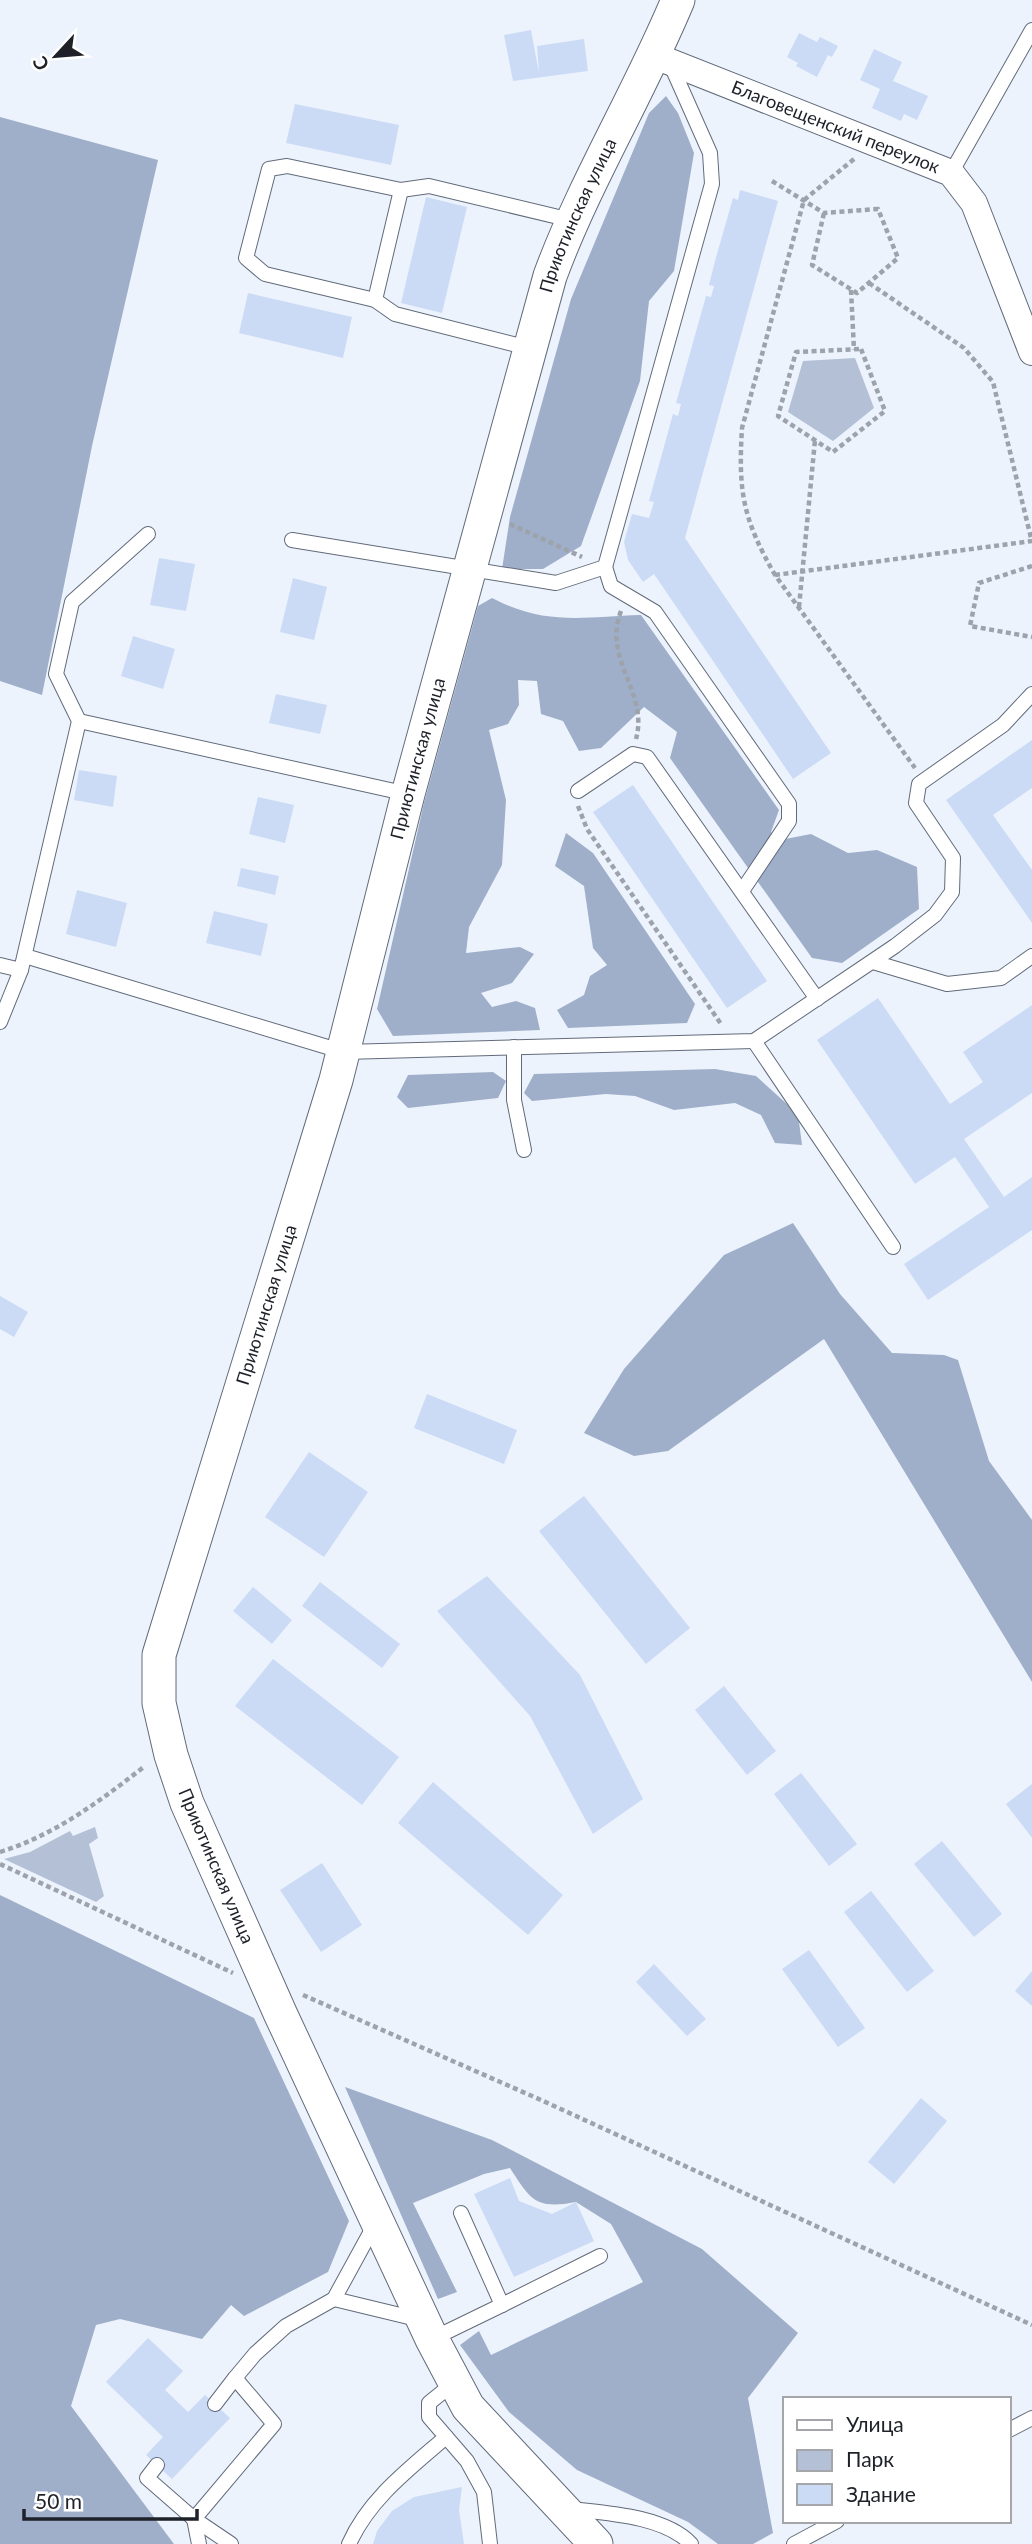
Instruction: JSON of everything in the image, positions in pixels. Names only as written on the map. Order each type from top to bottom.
[{"type":"street","name":"Приютинская улица","points":[[596,2544],[468,2407],[428,2330],[376,2222],[187,1802],[171,1755],[159,1703],[159,1655],[344,1052],[408,794],[550,276],[571,220],[662,58],[678,0]]},
{"type":"street","name":"Благовещенский переулок","points":[[662,58],[951,173],[974,203],[1032,352]]},
{"type":"lane","points":[[951,173],[1032,30]]},
{"type":"lane","points":[[662,58],[710,153],[712,184],[605,567],[611,586],[626,597],[643,602],[655,612],[789,804],[789,821],[741,891]]},
{"type":"lane","points":[[529,348],[394,314],[375,300],[265,274],[246,258],[269,169],[287,166],[401,190],[429,186],[571,220]]},
{"type":"lane","points":[[375,300],[401,190]]},
{"type":"lane","points":[[0,1022],[23,963],[79,721],[56,674],[72,602],[148,534]]},
{"type":"lane","points":[[292,540],[556,583],[605,567]]},
{"type":"lane","points":[[0,965],[23,963],[344,1052],[754,1041],[873,961],[935,915],[952,892],[953,858],[916,803],[919,784],[1003,725],[1032,694]]},
{"type":"lane","points":[[79,721],[408,794]]},
{"type":"lane","points":[[578,791],[633,754],[647,757],[817,999]]},
{"type":"lane","points":[[873,961],[947,984],[1001,978],[1032,957]]},
{"type":"lane","points":[[754,1041],[893,1247]]},
{"type":"lane","points":[[514,1047],[514,1100],[524,1150]]},
{"type":"lane","points":[[461,2213],[502,2305]]},
{"type":"lane","points":[[215,2404],[255,2354],[286,2326],[334,2299],[376,2222]]},
{"type":"lane","points":[[334,2299],[428,2330],[502,2305],[600,2256]]},
{"type":"lane","points":[[194,2519],[274,2424],[235,2378]]},
{"type":"lane","points":[[455,2382],[429,2403],[429,2417],[467,2461],[484,2492],[490,2544]]},
{"type":"lane","points":[[1011,2429],[1032,2418]]},
{"type":"lane","points":[[349,2544],[358,2522],[391,2485],[446,2437]]},
{"type":"lane","points":[[156,2465],[147,2478],[194,2519],[231,2544]]},
{"type":"lane","points":[[560,2508],[630,2516],[683,2535],[691,2544]]},
{"type":"lane","points":[[194,2519],[199,2544]]},
{"type":"lane","points":[[794,2544],[833,2523]]},
{"type":"path","points":[[873,142],[804,200],[742,428],[740,467],[743,506],[756,542],[775,575],[924,781]]},
{"type":"path","points":[[772,181],[824,213],[878,209],[898,258],[857,293],[851,290],[811,265],[824,213]]},
{"type":"path","points":[[775,575],[1032,541],[993,382],[964,348],[869,283]]},
{"type":"path","points":[[851,290],[854,350]]},
{"type":"path","points":[[861,349],[885,411],[833,452],[778,416],[796,352],[854,350],[861,349]]},
{"type":"path","points":[[798,608],[815,440]]},
{"type":"path","points":[[507,523],[605,567]]},
{"type":"path","points":[[1032,566],[979,583],[970,626],[1032,637]]},
{"type":"path","points":[[626,597],[615,626],[618,663],[634,692],[640,724],[633,754]]},
{"type":"path","points":[[578,791],[578,810],[587,829],[733,1042]]},
{"type":"path","points":[[0,1852],[27,1844],[69,1822],[151,1761]]},
{"type":"path","points":[[0,1864],[243,1978]]},
{"type":"path","points":[[300,1993],[590,2122],[1032,2325]]},
{"type":"green space","points":[[855,358],[874,408],[833,441],[788,412],[803,361]]},
{"type":"green space","points":[[95,1827],[98,1838],[89,1844],[104,1896],[96,1902],[4,1859],[30,1852],[70,1831],[73,1836]]},
{"type":"shaded area","points":[[666,96],[678,113],[694,153],[674,271],[649,301],[640,381],[581,546],[543,569],[502,569],[510,517],[571,299],[649,113]]},
{"type":"shaded area","points":[[0,117],[158,160],[92,446],[42,695],[0,681]]},
{"type":"shaded area","points":[[492,598],[529,613],[547,616],[582,618],[641,615],[779,810],[771,832],[775,841],[811,834],[848,853],[877,850],[917,867],[919,909],[842,963],[812,958],[670,758],[677,732],[644,707],[601,748],[579,751],[563,721],[541,714],[537,681],[518,680],[519,705],[508,724],[489,730],[506,800],[502,865],[469,927],[466,953],[520,947],[534,954],[512,983],[481,993],[492,1007],[516,1001],[535,1008],[540,1030],[393,1036],[377,1009],[424,803],[478,606]]},
{"type":"shaded area","points":[[566,833],[593,853],[695,1004],[687,1023],[568,1028],[557,1010],[584,995],[590,976],[607,965],[593,948],[584,886],[555,866]]},
{"type":"shaded area","points":[[715,1069],[756,1076],[798,1114],[802,1145],[775,1143],[761,1115],[735,1103],[674,1110],[635,1096],[606,1094],[532,1101],[524,1093],[534,1074]]},
{"type":"shaded area","points":[[493,1072],[506,1081],[498,1098],[408,1108],[397,1097],[408,1075]]},
{"type":"shaded area","points":[[793,1223],[840,1294],[892,1353],[944,1355],[958,1360],[989,1461],[1032,1520],[1032,1682],[824,1339],[668,1451],[634,1456],[584,1433],[624,1369],[724,1255]]},
{"type":"shaded area","points":[[0,1895],[254,2018],[349,2221],[328,2272],[244,2316],[231,2305],[202,2339],[120,2319],[96,2325],[71,2406],[174,2544],[0,2544]]},
{"type":"shaded area","points":[[345,2087],[492,2140],[702,2249],[798,2333],[748,2398],[773,2533],[753,2544],[718,2544],[688,2522],[577,2470],[509,2412],[460,2345],[479,2331],[491,2355],[643,2282],[611,2224],[576,2202],[551,2204],[535,2200],[510,2168],[484,2174],[413,2203],[457,2292],[438,2299]]},
{"type":"building","points":[[531,30],[539,73],[537,46],[584,39],[588,71],[513,81],[504,35]]},
{"type":"building","points":[[799,33],[817,42],[820,37],[838,46],[832,57],[828,55],[817,77],[796,66],[798,63],[787,57]]},
{"type":"building","points":[[874,49],[902,62],[893,81],[928,96],[917,120],[904,114],[901,121],[872,108],[880,89],[860,80]]},
{"type":"building","points":[[295,104],[399,125],[391,165],[286,143]]},
{"type":"building","points":[[740,190],[778,201],[685,538],[831,753],[793,779],[654,574],[643,582],[628,560],[624,542],[632,514],[649,518],[654,502],[649,501],[673,414],[678,416],[681,404],[676,403],[706,296],[711,297],[714,286],[709,285],[715,261],[733,198],[738,200]]},
{"type":"building","points":[[426,197],[467,207],[442,313],[401,303]]},
{"type":"building","points":[[248,293],[352,317],[343,358],[239,333]]},
{"type":"building","points":[[159,558],[195,564],[186,611],[150,605]]},
{"type":"building","points":[[293,578],[327,587],[314,640],[280,632]]},
{"type":"building","points":[[133,636],[175,649],[163,689],[121,676]]},
{"type":"building","points":[[276,694],[327,705],[320,734],[269,723]]},
{"type":"building","points":[[1032,740],[1032,788],[993,815],[1032,870],[1032,923],[946,800]]},
{"type":"building","points":[[79,770],[117,776],[113,807],[74,800]]},
{"type":"building","points":[[633,785],[767,981],[727,1008],[593,812]]},
{"type":"building","points":[[258,797],[294,805],[285,843],[249,834]]},
{"type":"building","points":[[241,868],[279,876],[275,895],[237,886]]},
{"type":"building","points":[[77,890],[127,903],[116,947],[66,934]]},
{"type":"building","points":[[214,911],[268,924],[261,956],[206,943]]},
{"type":"building","points":[[878,998],[950,1104],[983,1082],[963,1052],[1032,1005],[1032,1093],[964,1139],[1004,1197],[1032,1177],[1032,1230],[928,1300],[904,1264],[989,1207],[955,1157],[915,1184],[817,1040]]},
{"type":"building","points":[[0,1296],[28,1312],[14,1337],[0,1329]]},
{"type":"building","points":[[427,1394],[517,1430],[504,1464],[414,1428]]},
{"type":"building","points":[[309,1452],[368,1492],[324,1557],[265,1517]]},
{"type":"building","points":[[584,1496],[690,1628],[646,1664],[539,1531]]},
{"type":"building","points":[[487,1576],[580,1675],[643,1799],[593,1834],[530,1716],[437,1611]]},
{"type":"building","points":[[320,1582],[400,1644],[382,1668],[302,1606]]},
{"type":"building","points":[[253,1587],[292,1620],[272,1644],[233,1611]]},
{"type":"building","points":[[273,1659],[399,1757],[362,1805],[235,1706]]},
{"type":"building","points":[[724,1686],[776,1751],[747,1775],[695,1710]]},
{"type":"building","points":[[801,1773],[857,1844],[829,1866],[774,1794]]},
{"type":"building","points":[[433,1782],[563,1895],[528,1935],[398,1823]]},
{"type":"building","points":[[1032,1784],[1032,1838],[1006,1804]]},
{"type":"building","points":[[942,1841],[1002,1914],[974,1937],[914,1864]]},
{"type":"building","points":[[322,1863],[362,1925],[321,1952],[280,1890]]},
{"type":"building","points":[[871,1891],[934,1971],[907,1992],[844,1912]]},
{"type":"building","points":[[809,1950],[865,2028],[838,2047],[782,1969]]},
{"type":"building","points":[[654,1964],[706,2019],[687,2036],[636,1982]]},
{"type":"building","points":[[1032,1971],[1032,2006],[1015,1991]]},
{"type":"building","points":[[921,2098],[947,2121],[894,2184],[868,2162]]},
{"type":"building","points":[[510,2178],[519,2201],[552,2214],[576,2202],[594,2241],[514,2277],[474,2194]]},
{"type":"building","points":[[148,2338],[183,2371],[165,2390],[188,2412],[205,2395],[230,2418],[172,2479],[146,2455],[163,2437],[106,2382]]},
{"type":"building","points":[[462,2487],[459,2510],[464,2544],[373,2544],[377,2531],[392,2511],[414,2497]]}]
